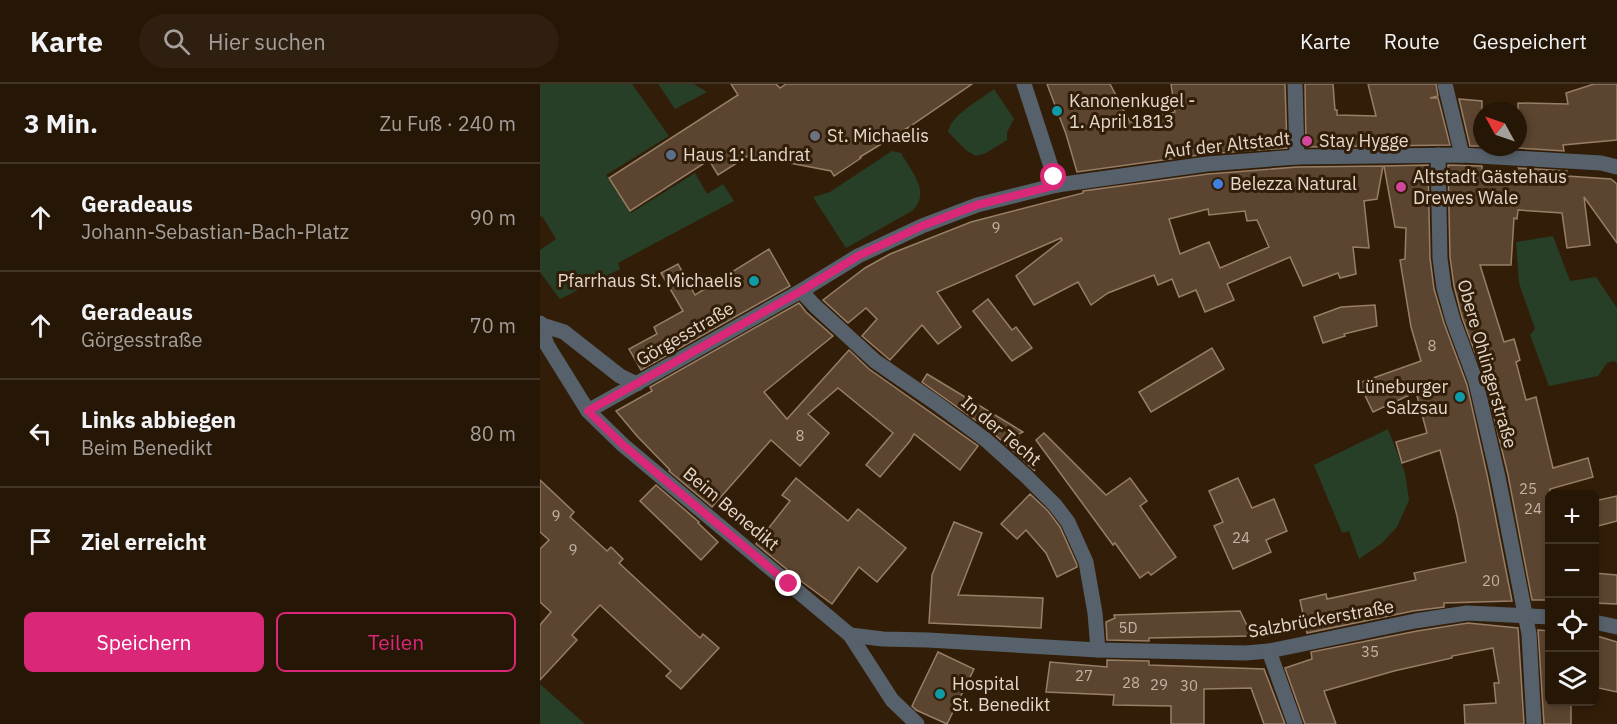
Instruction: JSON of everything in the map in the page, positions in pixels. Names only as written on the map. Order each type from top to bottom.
[{"type":"street","points":[[1024,84],[1057,185]]},
{"type":"street","points":[[1295,84],[1297,156]]},
{"type":"street","points":[[1445,84],[1462,155]]},
{"type":"street","name":"Obere Ohlingerstraße","points":[[1438,155],[1440,258],[1444,288],[1476,382],[1498,477],[1529,634],[1534,724]]},
{"type":"street","name":"Auf der Altstadt","points":[[801,291],[858,256],[922,226],[977,205],[1057,185],[1207,164],[1297,156],[1462,155],[1617,167]]},
{"type":"street","name":"Görgesstraße","points":[[588,411],[801,291]]},
{"type":"street","name":"In der Techt","points":[[801,291],[875,361],[986,440],[1055,505],[1068,522],[1086,562],[1095,613],[1098,650]]},
{"type":"street","points":[[541,324],[564,332],[620,376],[637,384]]},
{"type":"street","name":"Beim Benedikt","points":[[541,324],[547,345],[588,411],[623,445],[850,635],[892,700],[917,724]]},
{"type":"street","name":"Salzbrückerstraße","points":[[1098,650],[1245,653],[1269,651],[1415,621],[1467,613],[1545,617]]},
{"type":"street","points":[[1599,623],[1617,627]]},
{"type":"street","points":[[850,635],[883,639],[1098,650]]},
{"type":"street","points":[[1269,651],[1295,724]]},
{"type":"green space","points":[[540,84],[632,84],[669,136],[606,175],[631,213],[695,173],[707,194],[723,184],[734,201],[618,263],[620,269],[560,299],[540,272],[540,250],[556,239],[542,216],[540,217]]},
{"type":"green space","points":[[658,84],[694,84],[707,92],[675,109]]},
{"type":"green space","points":[[994,89],[1014,119],[1007,132],[1007,140],[986,153],[976,156],[967,151],[948,132],[960,114]]},
{"type":"green space","points":[[892,151],[901,153],[918,182],[920,197],[918,204],[912,211],[846,248],[813,197],[830,192]]},
{"type":"green space","points":[[1553,236],[1570,281],[1596,277],[1617,308],[1617,363],[1613,361],[1607,363],[1598,376],[1549,386],[1530,335],[1535,329],[1519,283],[1516,242]]},
{"type":"green space","points":[[1388,429],[1405,473],[1409,500],[1397,527],[1382,543],[1359,559],[1349,531],[1342,533],[1314,465]]},
{"type":"green space","points":[[540,684],[585,724],[540,724]]},
{"type":"building","points":[[731,84],[776,84],[780,88],[786,84],[972,84],[834,176],[831,171],[751,154],[718,175],[709,160],[630,211],[609,178],[738,95]]},
{"type":"building","points":[[1047,84],[1110,84],[1130,122],[1161,117],[1161,115],[1175,112],[1171,84],[1285,84],[1287,148],[1206,154],[1077,172],[1066,134]]},
{"type":"building","points":[[1305,84],[1333,84],[1337,115],[1376,116],[1368,84],[1436,84],[1438,96],[1430,98],[1438,98],[1450,145],[1306,147]]},
{"type":"building","points":[[1594,84],[1617,84],[1617,140],[1563,145],[1564,151],[1527,149],[1527,103],[1568,104],[1566,93]]},
{"type":"building","points":[[1459,99],[1482,101],[1473,102],[1473,146],[1470,146]]},
{"type":"building","points":[[1428,165],[1430,258],[1434,289],[1467,385],[1512,601],[1444,603],[1444,607],[1413,611],[1307,633],[1300,600],[1326,594],[1327,599],[1416,580],[1414,573],[1466,562],[1440,450],[1402,463],[1396,442],[1427,433],[1416,392],[1373,412],[1359,383],[1421,361],[1411,327],[1400,260],[1405,259],[1406,228],[1395,227],[1384,166]]},
{"type":"building","points":[[1448,165],[1482,166],[1482,171],[1518,174],[1518,168],[1567,171],[1567,176],[1611,179],[1617,184],[1617,243],[1584,197],[1590,245],[1567,248],[1562,213],[1518,210],[1517,219],[1514,218],[1511,265],[1480,265],[1504,342],[1514,339],[1520,360],[1516,362],[1526,400],[1536,397],[1553,468],[1588,458],[1593,477],[1545,490],[1545,600],[1532,600],[1508,475],[1485,380],[1462,317],[1450,257]]},
{"type":"building","points":[[1383,166],[1377,199],[1364,201],[1369,248],[1353,247],[1356,274],[1340,278],[1338,273],[1303,286],[1290,257],[1227,284],[1234,300],[1205,312],[1196,290],[1179,297],[1172,279],[1158,285],[1154,275],[1108,293],[1091,305],[1078,282],[1034,305],[1016,276],[1062,240],[1061,238],[937,292],[961,327],[938,344],[922,325],[890,360],[862,336],[877,319],[866,308],[848,323],[823,300],[865,268],[890,254],[971,222],[1083,193],[1083,191],[1208,174],[1297,167]],"holes":[[[1208,209],[1209,215],[1245,211],[1247,221],[1257,220],[1269,247],[1220,268],[1209,242],[1180,254],[1169,219]]]},
{"type":"building","points":[[769,249],[790,286],[641,370],[629,349],[657,334],[654,327],[683,311],[661,273],[678,264],[695,295]]},
{"type":"building","points":[[988,299],[1012,330],[1016,327],[1032,348],[1012,361],[973,311]]},
{"type":"building","points":[[799,303],[833,336],[764,392],[787,419],[849,350],[869,369],[978,446],[960,470],[914,434],[880,477],[866,465],[893,433],[838,388],[808,414],[829,433],[800,466],[771,440],[712,507],[669,471],[616,411],[652,391],[650,387]]},
{"type":"building","points":[[1375,305],[1377,326],[1344,334],[1345,336],[1323,343],[1314,317],[1341,307]]},
{"type":"building","points":[[1212,348],[1224,369],[1151,412],[1139,392]]},
{"type":"building","points":[[927,374],[1023,432],[1017,435],[1035,471],[992,432],[922,382]]},
{"type":"building","points":[[1044,433],[1106,495],[1130,478],[1147,501],[1140,506],[1176,557],[1151,575],[1148,572],[1140,578],[1036,440]]},
{"type":"building","points":[[796,478],[848,521],[858,509],[906,548],[877,582],[859,567],[832,604],[756,544],[790,501],[782,495]]},
{"type":"building","points":[[1238,478],[1252,508],[1274,499],[1287,531],[1266,540],[1271,552],[1233,569],[1214,526],[1223,522],[1209,491]]},
{"type":"building","points":[[540,480],[574,512],[570,517],[607,551],[611,547],[623,559],[619,563],[700,638],[703,634],[719,648],[681,689],[666,676],[671,671],[600,605],[572,635],[577,640],[540,680],[540,625],[551,612],[540,602],[540,549],[549,540],[540,532]]},
{"type":"building","points":[[656,485],[699,522],[718,542],[701,560],[640,501]]},
{"type":"building","points":[[1030,494],[1048,511],[1060,527],[1077,565],[1057,577],[1046,553],[1026,530],[1017,539],[1001,524]]},
{"type":"building","points":[[1617,496],[1617,521],[1599,526],[1599,500]]},
{"type":"building","points":[[954,522],[982,533],[958,595],[1043,598],[1041,628],[929,623],[932,575]]},
{"type":"building","points":[[1599,573],[1617,575],[1617,604],[1599,603]]},
{"type":"building","points":[[1240,611],[1252,636],[1149,638],[1149,641],[1107,640],[1106,622],[1115,618],[1114,615]]},
{"type":"building","points":[[1468,623],[1518,628],[1524,724],[1465,724],[1464,705],[1496,703],[1494,683],[1499,683],[1493,648],[1452,656],[1452,658],[1394,671],[1324,691],[1336,724],[1305,724],[1285,668],[1312,659],[1311,652]]},
{"type":"building","points":[[1538,630],[1545,631],[1545,706],[1571,706],[1571,724],[1544,724]]},
{"type":"building","points":[[1599,637],[1617,642],[1617,692],[1599,688]]},
{"type":"building","name":"Hospital St. Benedikt","points":[[938,652],[974,669],[947,724],[912,706]]},
{"type":"building","points":[[1107,660],[1149,661],[1149,665],[1264,669],[1285,724],[1264,724],[1251,688],[1204,689],[1204,724],[1171,724],[1171,706],[1113,705],[1114,695],[1046,692],[1050,662],[1107,667]]},
{"type":"place","name":"Kanonenkugel - 1. April 1813","points":[[1057,111]]},
{"type":"place","name":"St. Michaelis","points":[[815,136]]},
{"type":"place","name":"Stay Hygge","points":[[1307,141]]},
{"type":"place","name":"Haus 1: Landrat","points":[[671,155]]},
{"type":"place","name":"Belezza Natural","points":[[1218,184]]},
{"type":"place","name":"Altstadt Gästehaus Drewes Wale","points":[[1401,187]]},
{"type":"place","name":"Pfarrhaus St. Michaelis","points":[[754,281]]},
{"type":"place","name":"Lüneburger Salzsau","points":[[1460,397]]},
{"type":"place","name":"Hospital St. Benedikt","points":[[940,694]]},
{"type":"route","points":[[789,584],[623,445],[588,411],[801,291],[858,256],[922,226],[977,205],[1057,185],[1054,177]]}]
